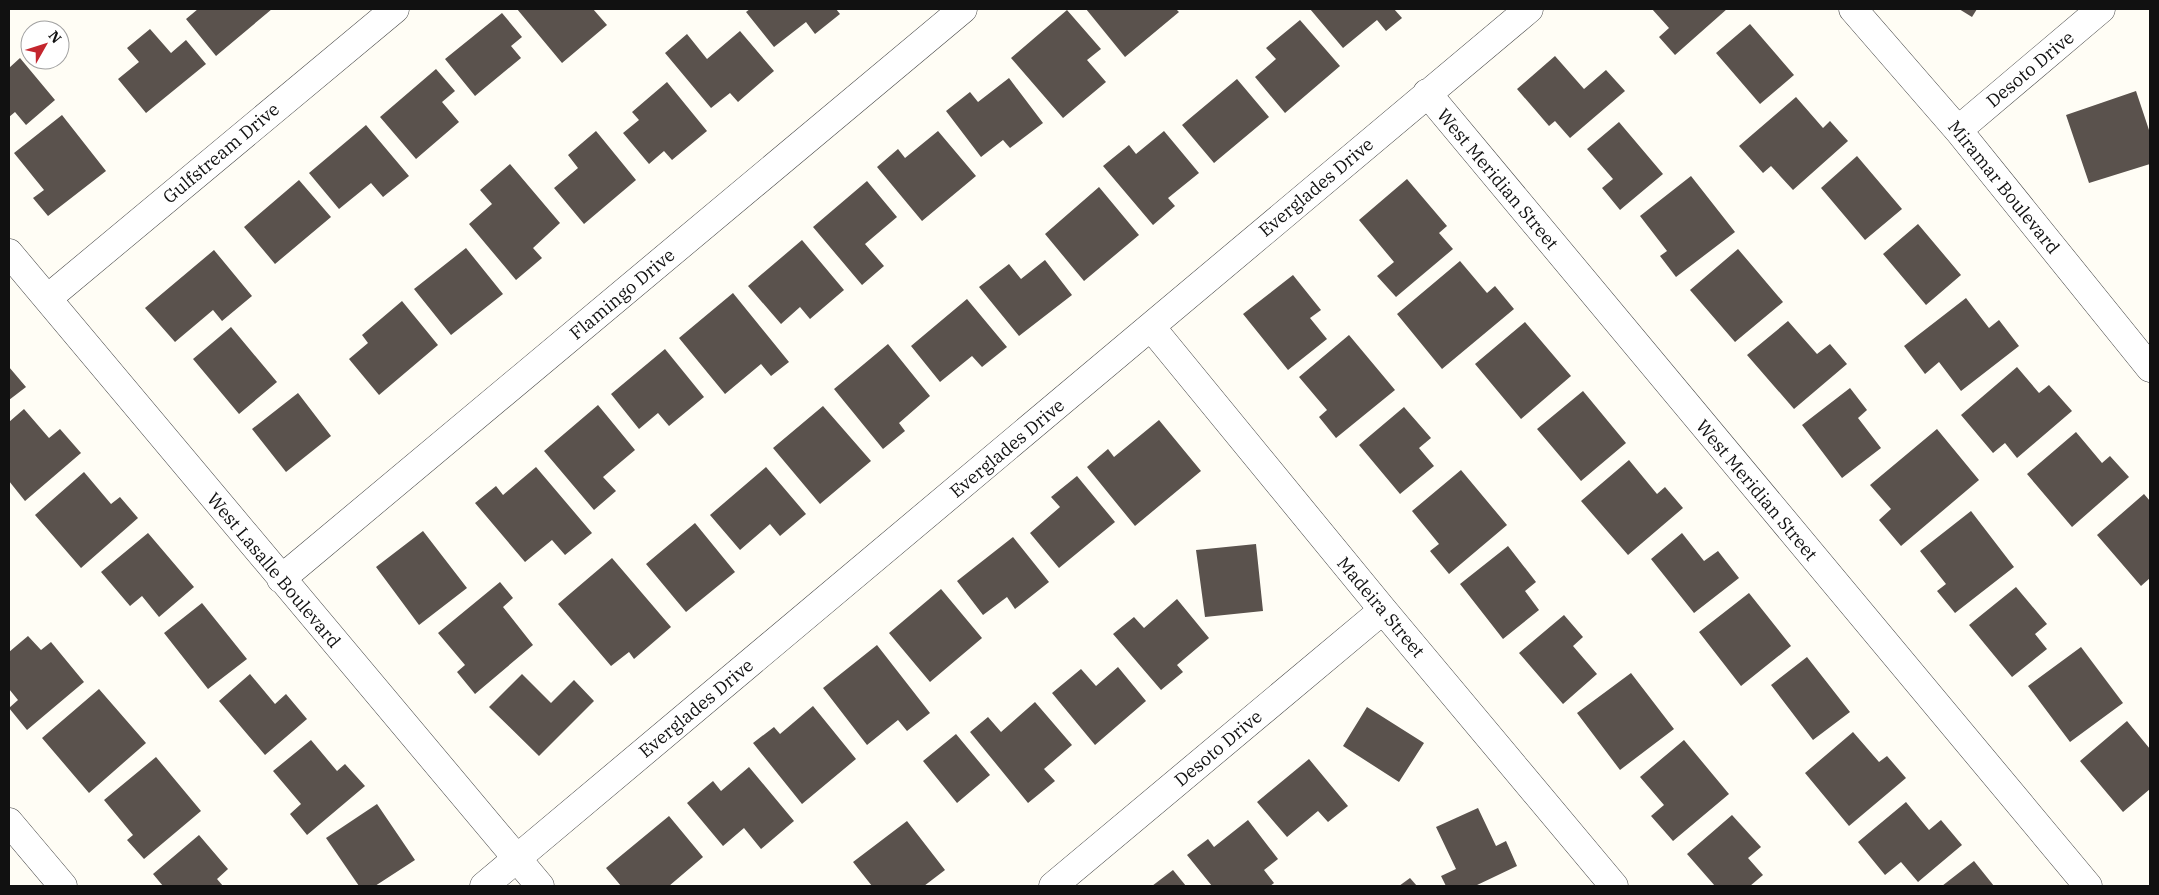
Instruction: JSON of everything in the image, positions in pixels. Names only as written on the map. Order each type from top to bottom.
[{"type":"street","name":"Gulfstream Drive","points":[[48,298],[395,9]]},
{"type":"street","name":"Flamingo Drive","points":[[281,579],[963,9]]},
{"type":"street","name":"Everglades Drive","points":[[484,886],[1529,9]]},
{"type":"street","name":"Miramar Boulevard","points":[[1853,9],[1958,130],[2150,368]]},
{"type":"street","name":"Desoto Drive","points":[[1958,130],[2101,9]]},
{"type":"street","name":"West Meridian Street","points":[[1427,93],[2088,886]]},
{"type":"street","name":"West Lasalle Boulevard","points":[[9,254],[48,298],[281,579],[540,886]]},
{"type":"street","name":"Madeira Street","points":[[1151,327],[1383,610],[1614,886]]},
{"type":"street","name":"Desoto Drive","points":[[1053,886],[1383,610]]},
{"type":"street","points":[[9,822],[63,886]]},
{"type":"building","points":[[198,9],[272,9],[216,56],[186,19]]},
{"type":"building","points":[[517,9],[593,9],[607,25],[562,63]]},
{"type":"building","points":[[750,9],[836,9],[840,14],[815,34],[806,22],[774,47],[746,12]]},
{"type":"building","points":[[1086,9],[1176,9],[1179,12],[1125,57]]},
{"type":"building","points":[[1310,9],[1394,9],[1402,18],[1386,31],[1377,20],[1343,48]]},
{"type":"building","points":[[1652,9],[1727,9],[1675,55],[1659,37],[1669,28]]},
{"type":"building","points":[[1959,9],[1977,9],[1972,17]]},
{"type":"building","points":[[1067,10],[1101,49],[1087,60],[1106,82],[1063,118],[1011,58]]},
{"type":"building","points":[[502,13],[522,37],[511,46],[521,58],[475,96],[445,59]]},
{"type":"building","points":[[1300,20],[1340,66],[1285,113],[1255,77],[1276,59],[1266,48]]},
{"type":"building","points":[[1750,24],[1794,75],[1760,104],[1716,53]]},
{"type":"building","points":[[150,29],[171,53],[186,40],[206,64],[146,113],[118,79],[139,62],[127,48]]},
{"type":"building","points":[[740,31],[774,71],[738,102],[730,93],[711,108],[665,53],[687,34],[707,59]]},
{"type":"building","points":[[1555,56],[1584,89],[1606,70],[1625,91],[1570,138],[1555,121],[1549,126],[1517,89]]},
{"type":"building","points":[[20,58],[20,70],[30,70],[55,100],[26,125],[15,112],[9,117],[9,68]]},
{"type":"building","points":[[436,69],[455,91],[442,102],[459,122],[416,159],[380,117]]},
{"type":"building","points":[[1009,78],[1043,123],[1010,148],[1003,140],[981,157],[946,111],[970,92],[978,102]]},
{"type":"building","points":[[1237,79],[1269,117],[1214,163],[1182,125]]},
{"type":"building","points":[[667,82],[707,131],[672,160],[664,151],[649,164],[623,133],[639,120],[632,112]]},
{"type":"building","points":[[2136,91],[2150,133],[2150,164],[2089,183],[2066,115]]},
{"type":"building","points":[[1796,97],[1823,128],[1830,121],[1848,141],[1793,190],[1771,166],[1763,173],[1739,146]]},
{"type":"building","points":[[62,115],[106,171],[48,216],[33,198],[44,190],[14,153]]},
{"type":"building","points":[[1619,122],[1663,174],[1620,210],[1602,188],[1613,179],[1587,149]]},
{"type":"building","points":[[366,125],[409,176],[383,197],[371,183],[339,209],[309,173]]},
{"type":"building","points":[[596,131],[636,180],[584,224],[554,188],[578,168],[568,155]]},
{"type":"building","points":[[938,131],[976,176],[922,221],[877,167],[898,149],[905,158]]},
{"type":"building","points":[[1164,131],[1199,173],[1168,198],[1175,206],[1153,225],[1103,166],[1129,145],[1136,154]]},
{"type":"building","points":[[1857,156],[1902,209],[1865,240],[1821,188]]},
{"type":"building","points":[[510,164],[560,223],[533,248],[542,258],[516,280],[469,224],[492,204],[480,190]]},
{"type":"building","points":[[1691,176],[1735,232],[1676,277],[1660,256],[1667,251],[1640,216]]},
{"type":"building","points":[[1407,179],[1447,226],[1439,233],[1453,249],[1396,297],[1377,276],[1394,262],[1359,220]]},
{"type":"building","points":[[299,180],[331,217],[275,264],[244,227]]},
{"type":"building","points":[[867,181],[897,217],[865,244],[884,266],[862,285],[813,227]]},
{"type":"building","points":[[1099,187],[1139,235],[1084,281],[1045,234]]},
{"type":"building","points":[[1918,224],[1961,275],[1926,305],[1883,254]]},
{"type":"building","points":[[802,240],[844,290],[810,319],[800,307],[781,324],[748,286]]},
{"type":"building","points":[[466,248],[503,294],[451,335],[414,289]]},
{"type":"building","points":[[1738,249],[1783,302],[1735,342],[1690,290]]},
{"type":"building","points":[[214,250],[252,296],[222,321],[213,310],[175,342],[145,308]]},
{"type":"building","points":[[1045,260],[1072,295],[1019,336],[979,287],[1009,264],[1021,279]]},
{"type":"building","points":[[1460,261],[1487,293],[1495,286],[1514,309],[1442,369],[1397,314]]},
{"type":"building","points":[[1293,275],[1321,310],[1310,318],[1327,339],[1288,370],[1243,314]]},
{"type":"building","points":[[733,293],[789,362],[771,376],[761,364],[725,394],[679,338]]},
{"type":"building","points":[[1966,298],[1989,328],[1999,320],[2019,346],[1961,391],[1939,362],[1925,374],[1904,346]]},
{"type":"building","points":[[967,299],[1007,347],[982,367],[972,356],[940,382],[911,346]]},
{"type":"building","points":[[402,301],[438,345],[379,395],[349,359],[368,343],[362,335]]},
{"type":"building","points":[[1788,321],[1817,354],[1830,344],[1847,364],[1794,409],[1747,355]]},
{"type":"building","points":[[1525,322],[1571,376],[1521,419],[1475,364]]},
{"type":"building","points":[[231,327],[277,382],[239,414],[193,359]]},
{"type":"building","points":[[1349,335],[1395,390],[1336,438],[1319,417],[1327,410],[1299,377]]},
{"type":"building","points":[[888,344],[930,396],[899,423],[905,431],[883,449],[834,389]]},
{"type":"building","points":[[665,349],[704,397],[669,426],[658,413],[639,429],[611,394]]},
{"type":"building","points":[[9,367],[26,387],[9,400]]},
{"type":"building","points":[[2017,367],[2039,393],[2049,385],[2072,411],[2017,458],[2005,443],[1993,453],[1961,415]]},
{"type":"building","points":[[1850,388],[1867,410],[1858,418],[1881,448],[1842,478],[1802,425]]},
{"type":"building","points":[[1583,391],[1626,443],[1581,481],[1537,429]]},
{"type":"building","points":[[298,393],[331,436],[286,472],[252,429]]},
{"type":"building","points":[[598,405],[635,450],[603,477],[616,491],[594,510],[544,451]]},
{"type":"building","points":[[823,406],[871,461],[820,504],[773,448]]},
{"type":"building","points":[[1404,407],[1431,438],[1419,448],[1434,466],[1400,494],[1359,445]]},
{"type":"building","points":[[24,409],[49,438],[60,429],[81,453],[25,501],[9,481],[9,422]]},
{"type":"building","points":[[1159,420],[1201,471],[1135,526],[1087,467],[1108,449],[1114,457]]},
{"type":"building","points":[[1937,429],[1979,480],[1901,546],[1879,520],[1891,509],[1870,485]]},
{"type":"building","points":[[2076,432],[2102,463],[2110,456],[2129,477],[2072,527],[2027,474]]},
{"type":"building","points":[[1629,460],[1657,494],[1665,487],[1683,508],[1628,555],[1581,501]]},
{"type":"building","points":[[536,467],[592,533],[565,555],[552,540],[525,562],[475,503],[496,486],[503,495]]},
{"type":"building","points":[[766,467],[806,514],[780,536],[770,524],[740,550],[710,515]]},
{"type":"building","points":[[1461,470],[1507,525],[1449,574],[1430,551],[1439,544],[1412,511]]},
{"type":"building","points":[[84,472],[111,504],[120,497],[138,518],[81,568],[35,515]]},
{"type":"building","points":[[1077,476],[1115,522],[1059,568],[1030,533],[1060,507],[1051,497]]},
{"type":"building","points":[[2144,494],[2150,501],[2150,578],[2141,586],[2097,535]]},
{"type":"building","points":[[1971,511],[2014,567],[1955,613],[1937,591],[1946,584],[1920,551]]},
{"type":"building","points":[[695,523],[735,572],[686,612],[646,564]]},
{"type":"building","points":[[423,531],[467,588],[419,625],[376,567]]},
{"type":"building","points":[[148,533],[194,587],[159,617],[142,596],[130,606],[101,572]]},
{"type":"building","points":[[1682,533],[1704,561],[1718,551],[1739,578],[1694,613],[1651,559]]},
{"type":"building","points":[[1013,537],[1049,582],[1015,609],[1007,597],[983,615],[957,581]]},
{"type":"building","points":[[1256,544],[1263,611],[1205,617],[1196,550]]},
{"type":"building","points":[[1508,546],[1536,582],[1525,591],[1539,610],[1503,639],[1460,584]]},
{"type":"building","points":[[612,558],[671,627],[634,659],[629,652],[611,666],[558,604]]},
{"type":"building","points":[[500,582],[513,598],[503,607],[533,645],[475,694],[457,672],[465,665],[438,633]]},
{"type":"building","points":[[2016,587],[2047,624],[2035,634],[2047,649],[2012,677],[1969,625]]},
{"type":"building","points":[[941,589],[982,638],[930,682],[889,633]]},
{"type":"building","points":[[1749,593],[1791,646],[1741,686],[1699,632]]},
{"type":"building","points":[[1177,599],[1209,638],[1177,665],[1183,672],[1161,690],[1113,634],[1134,617],[1144,628]]},
{"type":"building","points":[[202,603],[247,659],[208,689],[164,633]]},
{"type":"building","points":[[1564,615],[1583,637],[1573,646],[1597,674],[1563,704],[1519,653]]},
{"type":"building","points":[[28,636],[41,650],[51,642],[84,682],[27,730],[9,708],[18,700],[9,689],[9,652]]},
{"type":"building","points":[[877,645],[930,713],[907,731],[898,720],[867,745],[823,688]]},
{"type":"building","points":[[2081,647],[2123,703],[2070,742],[2028,686]]},
{"type":"building","points":[[1807,657],[1850,712],[1813,740],[1771,685]]},
{"type":"building","points":[[1118,667],[1146,701],[1095,745],[1052,693],[1081,669],[1096,686]]},
{"type":"building","points":[[1631,673],[1674,729],[1620,770],[1577,713]]},
{"type":"building","points":[[250,674],[275,704],[286,694],[307,719],[265,755],[219,701]]},
{"type":"building","points":[[522,674],[551,703],[574,680],[594,701],[539,756],[489,707]]},
{"type":"building","points":[[99,689],[146,743],[89,793],[42,738]]},
{"type":"building","points":[[1035,702],[1072,745],[1044,769],[1055,781],[1028,803],[970,732],[988,717],[1001,732]]},
{"type":"building","points":[[813,706],[856,759],[802,804],[753,743],[774,727],[780,734]]},
{"type":"building","points":[[1367,707],[1424,743],[1399,782],[1343,746]]},
{"type":"building","points":[[2127,721],[2150,749],[2150,789],[2123,812],[2080,761]]},
{"type":"building","points":[[1853,732],[1879,762],[1887,756],[1906,778],[1849,826],[1805,773]]},
{"type":"building","points":[[956,734],[990,775],[957,803],[923,761]]},
{"type":"building","points":[[311,740],[337,771],[345,764],[365,786],[307,835],[290,814],[301,804],[273,771]]},
{"type":"building","points":[[1684,740],[1729,794],[1673,841],[1651,816],[1664,805],[1640,777]]},
{"type":"building","points":[[156,757],[201,811],[144,859],[127,840],[133,835],[104,800]]},
{"type":"building","points":[[1309,759],[1348,806],[1328,822],[1318,811],[1287,837],[1257,802]]},
{"type":"building","points":[[749,767],[794,821],[761,849],[744,828],[723,846],[687,803],[713,781],[721,791]]},
{"type":"building","points":[[1906,802],[1929,830],[1941,820],[1962,845],[1918,882],[1901,862],[1885,875],[1858,842]]},
{"type":"building","points":[[377,804],[415,860],[375,886],[359,886],[326,838]]},
{"type":"building","points":[[1478,808],[1496,846],[1506,841],[1517,866],[1475,886],[1446,886],[1441,876],[1456,869],[1436,827]]},
{"type":"building","points":[[1732,815],[1761,847],[1748,858],[1763,875],[1750,886],[1715,886],[1687,854]]},
{"type":"building","points":[[669,816],[703,857],[669,886],[621,886],[606,868]]},
{"type":"building","points":[[1248,820],[1278,859],[1264,870],[1274,883],[1270,886],[1212,886],[1187,855],[1208,839],[1214,847]]},
{"type":"building","points":[[907,821],[945,870],[924,886],[872,886],[853,862]]},
{"type":"building","points":[[199,835],[228,869],[217,879],[223,886],[163,886],[153,874]]},
{"type":"building","points":[[1974,861],[1994,886],[1942,886]]},
{"type":"building","points":[[1173,870],[1186,886],[1152,886]]},
{"type":"building","points":[[1410,878],[1417,886],[1399,886]]}]
